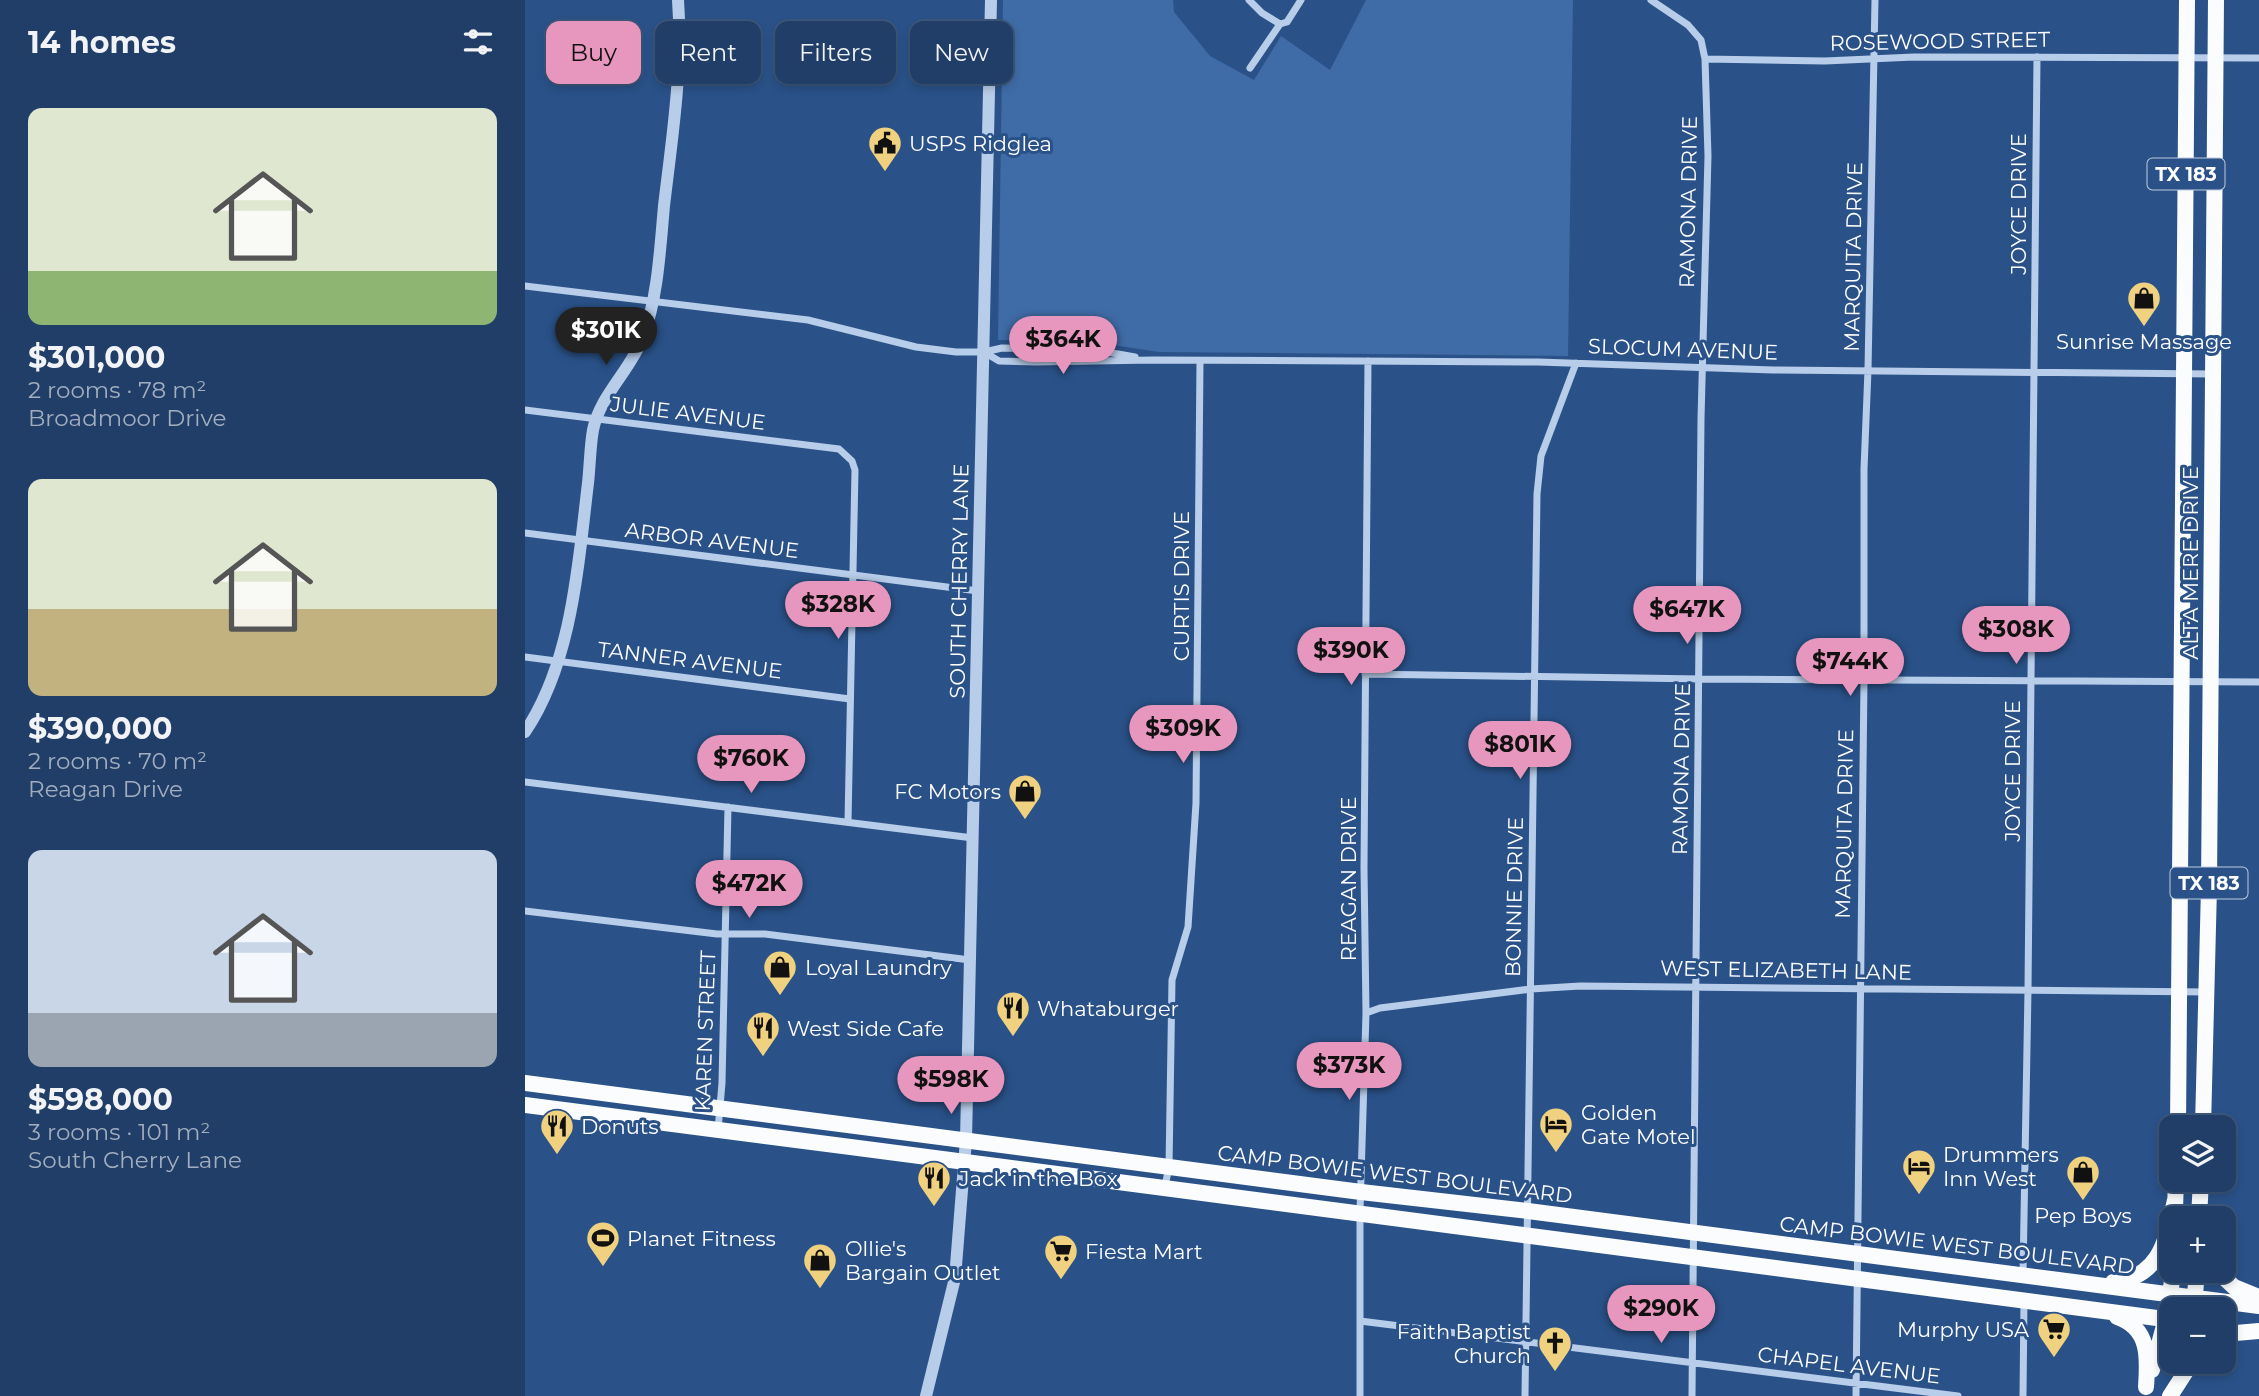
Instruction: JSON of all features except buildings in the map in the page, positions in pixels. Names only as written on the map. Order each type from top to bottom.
[{"type":"main road","name":"ALTA MERE DRIVE","points":[[2178,1115],[2187,0]]},
{"type":"main road","name":"ALTA MERE DRIVE","points":[[2203,1115],[2208,992],[2216,0]]},
{"type":"main road","name":"CAMP BOWIE WEST BOULEVARD","points":[[525,1083],[1361,1192],[2074,1280],[2180,1297]]},
{"type":"main road","name":"CAMP BOWIE WEST BOULEVARD","points":[[525,1105],[1694,1255],[2159,1319]]},
{"type":"main road","points":[[2175,1192],[2175,1206]]},
{"type":"main road","points":[[2074,1280],[2115,1282],[2129,1280],[2143,1273],[2157,1259],[2163,1247],[2175,1200]]},
{"type":"main road","points":[[2172,1283],[2172,1297]]},
{"type":"main road","points":[[2230,1283],[2259,1297]]},
{"type":"main road","points":[[2032,1300],[2121,1318],[2131,1323],[2143,1338],[2147,1351],[2144,1391]]},
{"type":"main road","name":"CAMP BOWIE WEST BOULEVARD","points":[[2236,1305],[2259,1306]]},
{"type":"main road","points":[[2236,1328],[2259,1331]]},
{"type":"main road","points":[[2236,1333],[2259,1331]]},
{"type":"main road","points":[[2144,1391],[2159,1348]]},
{"type":"main road","points":[[2169,1396],[2175,1374]]},
{"type":"main road","points":[[2169,1396],[2184,1374]]},
{"type":"street","points":[[525,732],[548,693],[559,661],[581,540],[596,419],[642,339],[657,274],[677,98],[680,39],[678,0]]},
{"type":"street","name":"SOUTH CHERRY LANE","points":[[926,1396],[955,1278],[966,1140],[991,0]]},
{"type":"street","points":[[1249,0],[1262,13],[1284,23]]},
{"type":"street","points":[[1250,68],[1301,0]]},
{"type":"street","points":[[1651,0],[1688,25],[1701,40],[1705,59]]},
{"type":"street","name":"MARQUITA DRIVE","points":[[1856,1396],[1864,469],[1875,0]]},
{"type":"street","name":"JOYCE DRIVE","points":[[2023,1274],[2037,57]]},
{"type":"street","name":"ROSEWOOD STREET","points":[[1705,59],[1825,61],[1874,58],[2259,58]]},
{"type":"street","name":"RAMONA DRIVE","points":[[1692,1396],[1703,369],[1708,156],[1705,59]]},
{"type":"street","points":[[525,286],[808,320],[916,347],[984,352]]},
{"type":"street","name":"SLOCUM AVENUE","points":[[984,352],[1002,348],[1090,349],[1153,360]]},
{"type":"street","name":"SLOCUM AVENUE","points":[[984,352],[999,361],[1576,363],[1703,369],[2212,374]]},
{"type":"street","name":"CURTIS DRIVE","points":[[1165,1187],[1169,1167],[1172,980],[1188,927],[1196,798],[1201,361]]},
{"type":"street","name":"REAGAN DRIVE","points":[[1360,1396],[1360,1212],[1366,1013],[1368,361]]},
{"type":"street","name":"BONNIE DRIVE","points":[[1525,1396],[1537,494],[1541,456],[1576,363]]},
{"type":"street","name":"JULIE AVENUE","points":[[525,410],[839,449],[846,453],[855,470],[853,576]]},
{"type":"street","name":"ARBOR AVENUE","points":[[525,533],[978,591]]},
{"type":"street","points":[[848,822],[853,576]]},
{"type":"street","name":"TANNER AVENUE","points":[[525,657],[851,699]]},
{"type":"street","points":[[1365,674],[2259,682]]},
{"type":"street","points":[[525,782],[972,838]]},
{"type":"street","name":"KAREN STREET","points":[[718,1130],[728,807]]},
{"type":"street","points":[[525,911],[726,933],[765,934],[970,960]]},
{"type":"street","name":"WEST ELIZABETH LANE","points":[[1366,1013],[1380,1008],[1531,989],[1580,986],[2208,992]]},
{"type":"street","points":[[2023,1396],[2032,1300]]},
{"type":"street","name":"CHAPEL AVENUE","points":[[1360,1321],[1958,1396]]},
{"type":"shaded area","points":[[1003,0],[1173,0],[1174,12],[1210,56],[1254,80],[1281,36],[1330,70],[1366,0],[1573,0],[1568,356],[1159,352],[1086,341],[998,340],[1002,84],[1013,84],[1013,21],[1003,21]]},
{"type":"place","name":"USPS Ridglea","points":[[885,173]]},
{"type":"place","name":"Sunrise Massage","points":[[2144,328]]},
{"type":"place","name":"FC Motors","points":[[1025,821]]},
{"type":"place","name":"Loyal Laundry","points":[[780,997]]},
{"type":"place","name":"Whataburger","points":[[1013,1038]]},
{"type":"place","name":"West Side Cafe","points":[[763,1058]]},
{"type":"place","name":"Golden Gate Motel","points":[[1556,1154]]},
{"type":"place","name":"Donuts","points":[[557,1156]]},
{"type":"place","name":"Drummers Inn West","points":[[1919,1196]]},
{"type":"place","name":"Pep Boys","points":[[2083,1202]]},
{"type":"place","name":"Jack in the Box","points":[[934,1208]]},
{"type":"place","name":"Planet Fitness","points":[[603,1268]]},
{"type":"place","name":"Fiesta Mart","points":[[1061,1281]]},
{"type":"place","name":"Ollie's Bargain Outlet","points":[[820,1290]]},
{"type":"place","name":"Murphy USA","points":[[2054,1359]]},
{"type":"place","name":"Faith Baptist Church","points":[[1555,1373]]}]
